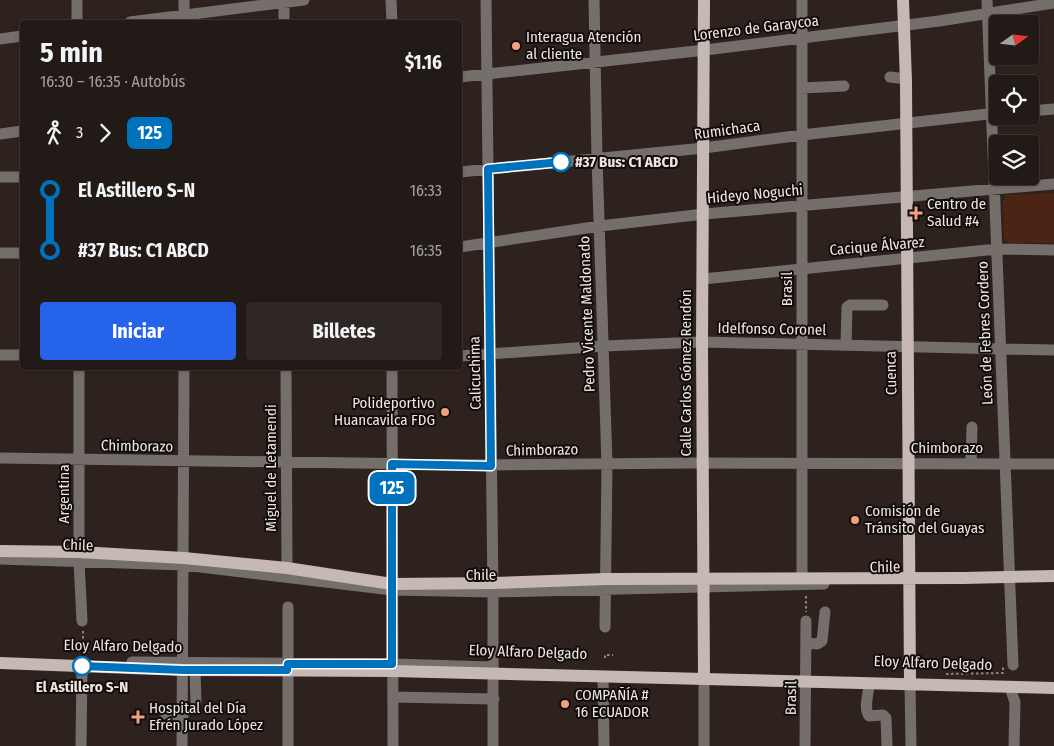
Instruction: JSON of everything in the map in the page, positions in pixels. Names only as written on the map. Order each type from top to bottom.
[{"type":"main road","name":"Calle Carlos Gómez Rendón","points":[[704,0],[704,214],[702,279],[704,676]]},
{"type":"main road","name":"Cuenca","points":[[904,0],[910,681]]},
{"type":"main road","name":"Chile","points":[[0,551],[184,562],[287,576],[392,587],[493,588],[703,583],[802,577],[910,580],[963,578],[1054,570]]},
{"type":"main road","name":"Chile","points":[[1005,574],[1054,576]]},
{"type":"main road","name":"Eloy Alfaro Delgado","points":[[0,663],[187,668],[392,668],[603,677],[704,676],[806,679],[869,684],[910,681],[1010,688],[1054,688]]},
{"type":"street","points":[[77,20],[78,0]]},
{"type":"street","points":[[184,0],[184,19]]},
{"type":"street","points":[[166,20],[184,19],[284,1],[304,0]]},
{"type":"street","points":[[391,0],[392,20]]},
{"type":"street","name":"Calicuchima","points":[[486,0],[494,671],[493,746]]},
{"type":"street","name":"Pedro Vicente Maldonado","points":[[594,0],[607,464],[605,627]]},
{"type":"street","name":"Brasil","points":[[802,0],[802,577]]},
{"type":"street","name":"León de Febres Cordero","points":[[987,0],[992,75]]},
{"type":"street","points":[[284,1],[284,20]]},
{"type":"street","name":"Lorenzo de Garaycoa","points":[[462,77],[802,38],[1054,3]]},
{"type":"street","points":[[0,39],[20,36]]},
{"type":"street","points":[[890,77],[906,79]]},
{"type":"street","points":[[802,88],[844,86]]},
{"type":"street","points":[[1039,110],[1054,109]]},
{"type":"street","name":"Rumichaca","points":[[462,172],[704,148],[802,134],[989,114]]},
{"type":"street","name":"León de Febres Cordero","points":[[994,125],[994,189],[1005,463],[1005,574],[1013,665]]},
{"type":"street","points":[[0,134],[20,131]]},
{"type":"street","points":[[0,177],[20,177]]},
{"type":"street","name":"Hideyo Noguchi","points":[[462,247],[600,226],[704,214],[802,204],[1054,184]]},
{"type":"street","name":"Cacique Álvarez","points":[[702,279],[997,249],[1054,250]]},
{"type":"street","points":[[0,253],[20,253]]},
{"type":"street","points":[[846,345],[847,307],[850,305],[883,305]]},
{"type":"street","name":"Idelfonso Coronel","points":[[462,356],[604,346],[702,342],[1054,350]]},
{"type":"street","points":[[0,355],[20,355]]},
{"type":"street","name":"Argentina","points":[[79,370],[79,556],[82,621]]},
{"type":"street","points":[[182,746],[187,668],[184,562],[184,370]]},
{"type":"street","name":"Miguel de Letamendi","points":[[286,370],[287,576]]},
{"type":"street","points":[[392,370],[392,746]]},
{"type":"street","points":[[970,462],[972,427]]},
{"type":"street","name":"Chimborazo","points":[[0,458],[491,466],[970,462],[1054,464]]},
{"type":"street","name":"Chile","points":[[0,559],[79,556]]},
{"type":"street","name":"Chile","points":[[703,583],[910,580]]},
{"type":"street","points":[[288,607],[288,746]]},
{"type":"street","points":[[806,643],[818,644],[822,641],[825,612]]},
{"type":"street","name":"Brasil","points":[[805,746],[806,621]]},
{"type":"street","name":"Eloy Alfaro Delgado","points":[[0,657],[187,668]]},
{"type":"street","points":[[81,746],[85,724],[82,666]]},
{"type":"street","points":[[187,668],[196,702]]},
{"type":"street","name":"Eloy Alfaro Delgado","points":[[494,671],[704,676]]},
{"type":"street","name":"Calle Carlos Gómez Rendón","points":[[704,676],[704,746]]},
{"type":"street","points":[[603,677],[604,746]]},
{"type":"street","name":"Eloy Alfaro Delgado","points":[[806,679],[1017,682],[1054,688]]},
{"type":"street","name":"Cuenca","points":[[910,681],[911,746]]},
{"type":"street","points":[[869,684],[866,710],[869,716],[884,715],[886,718],[887,746]]},
{"type":"street","points":[[1010,688],[1015,702],[1014,746]]},
{"type":"street","points":[[393,697],[494,699]]},
{"type":"street","points":[[166,714],[183,716]]},
{"type":"path","points":[[806,596],[806,621]]},
{"type":"path","points":[[605,658],[605,655],[613,655]]},
{"type":"path","points":[[938,674],[1003,673],[1003,665],[1013,665]]},
{"type":"shaded area","points":[[1054,193],[1054,243],[1007,243],[1004,240],[1003,200],[1006,195]]},
{"type":"bus line","name":"125","points":[[82,666],[183,670],[287,670],[288,664],[392,664],[392,464],[491,466],[488,169],[561,162]]},
{"type":"place","name":"Interagua Atención al cliente","points":[[516,46]]},
{"type":"place","name":"#37 Bus: C1 ABCD","points":[[561,162]]},
{"type":"place","name":"Centro de Salud #4","points":[[916,213]]},
{"type":"place","name":"Polideportivo Huancavilca FDG","points":[[445,412]]},
{"type":"place","name":"Comisión de Tránsito del Guayas","points":[[855,520]]},
{"type":"place","name":"El Astillero S-N","points":[[82,666]]},
{"type":"place","name":"COMPAÑÍA # 16 ECUADOR","points":[[565,704]]},
{"type":"place","name":"Hospital del Día Efrén Jurado López","points":[[138,717]]}]
